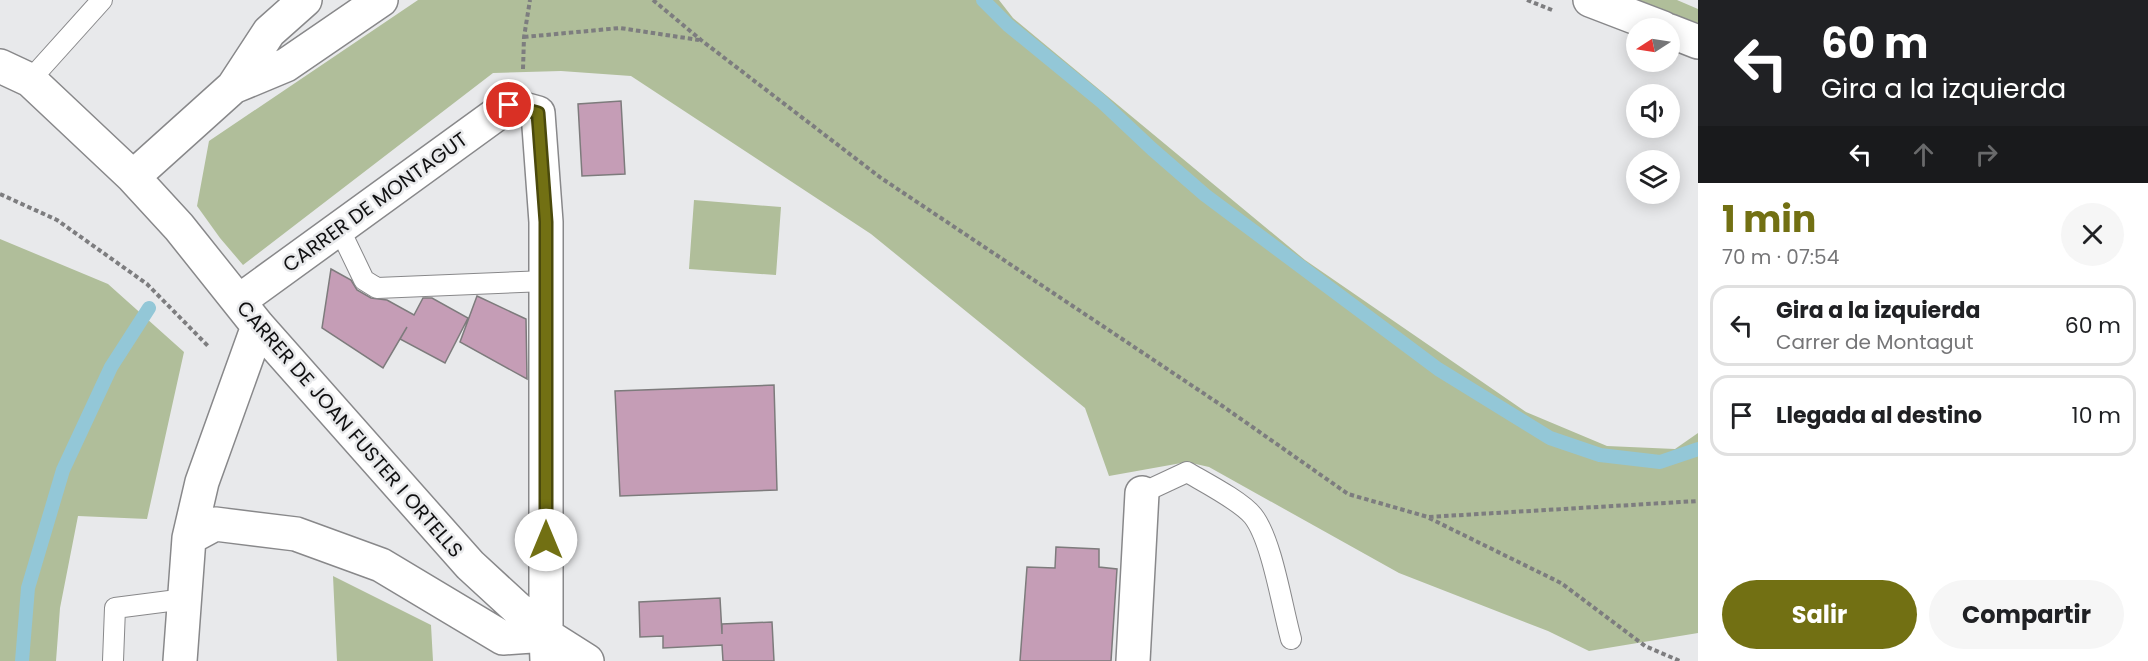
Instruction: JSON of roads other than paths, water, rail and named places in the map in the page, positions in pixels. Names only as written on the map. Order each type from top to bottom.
[{"type":"street","points":[[133,177],[233,87],[269,32],[305,0]]},
{"type":"street","points":[[233,87],[286,65],[381,0]]},
{"type":"street","points":[[1590,0],[1637,18]]},
{"type":"street","points":[[1680,35],[1698,42]]},
{"type":"street","name":"CARRER DE JOAN FUSTER I ORTELLS","points":[[0,66],[30,80],[133,177],[179,227],[248,314],[470,566],[547,648],[587,661]]},
{"type":"street","name":"CARRER DE MONTAGUT","points":[[248,314],[339,228],[509,105],[538,113],[546,222],[547,648]]},
{"type":"street","points":[[180,661],[189,538],[202,482],[240,378],[248,314]]},
{"type":"street","points":[[1133,661],[1142,493]]},
{"type":"street","points":[[189,538],[215,524],[296,534],[381,566],[502,638],[547,648]]},
{"type":"lane","points":[[30,80],[102,0]]},
{"type":"lane","points":[[339,228],[364,280],[377,288],[546,281]]},
{"type":"lane","points":[[1142,493],[1187,472],[1219,490],[1252,515],[1266,539],[1290,639]]},
{"type":"lane","points":[[113,661],[115,608],[185,599]]},
{"type":"waterway","points":[[983,0],[1008,25],[1101,101],[1205,195],[1438,369],[1550,438],[1600,455],[1660,462],[1698,449]]},
{"type":"waterway","points":[[22,661],[28,588],[63,470],[111,367],[149,308]]}]
